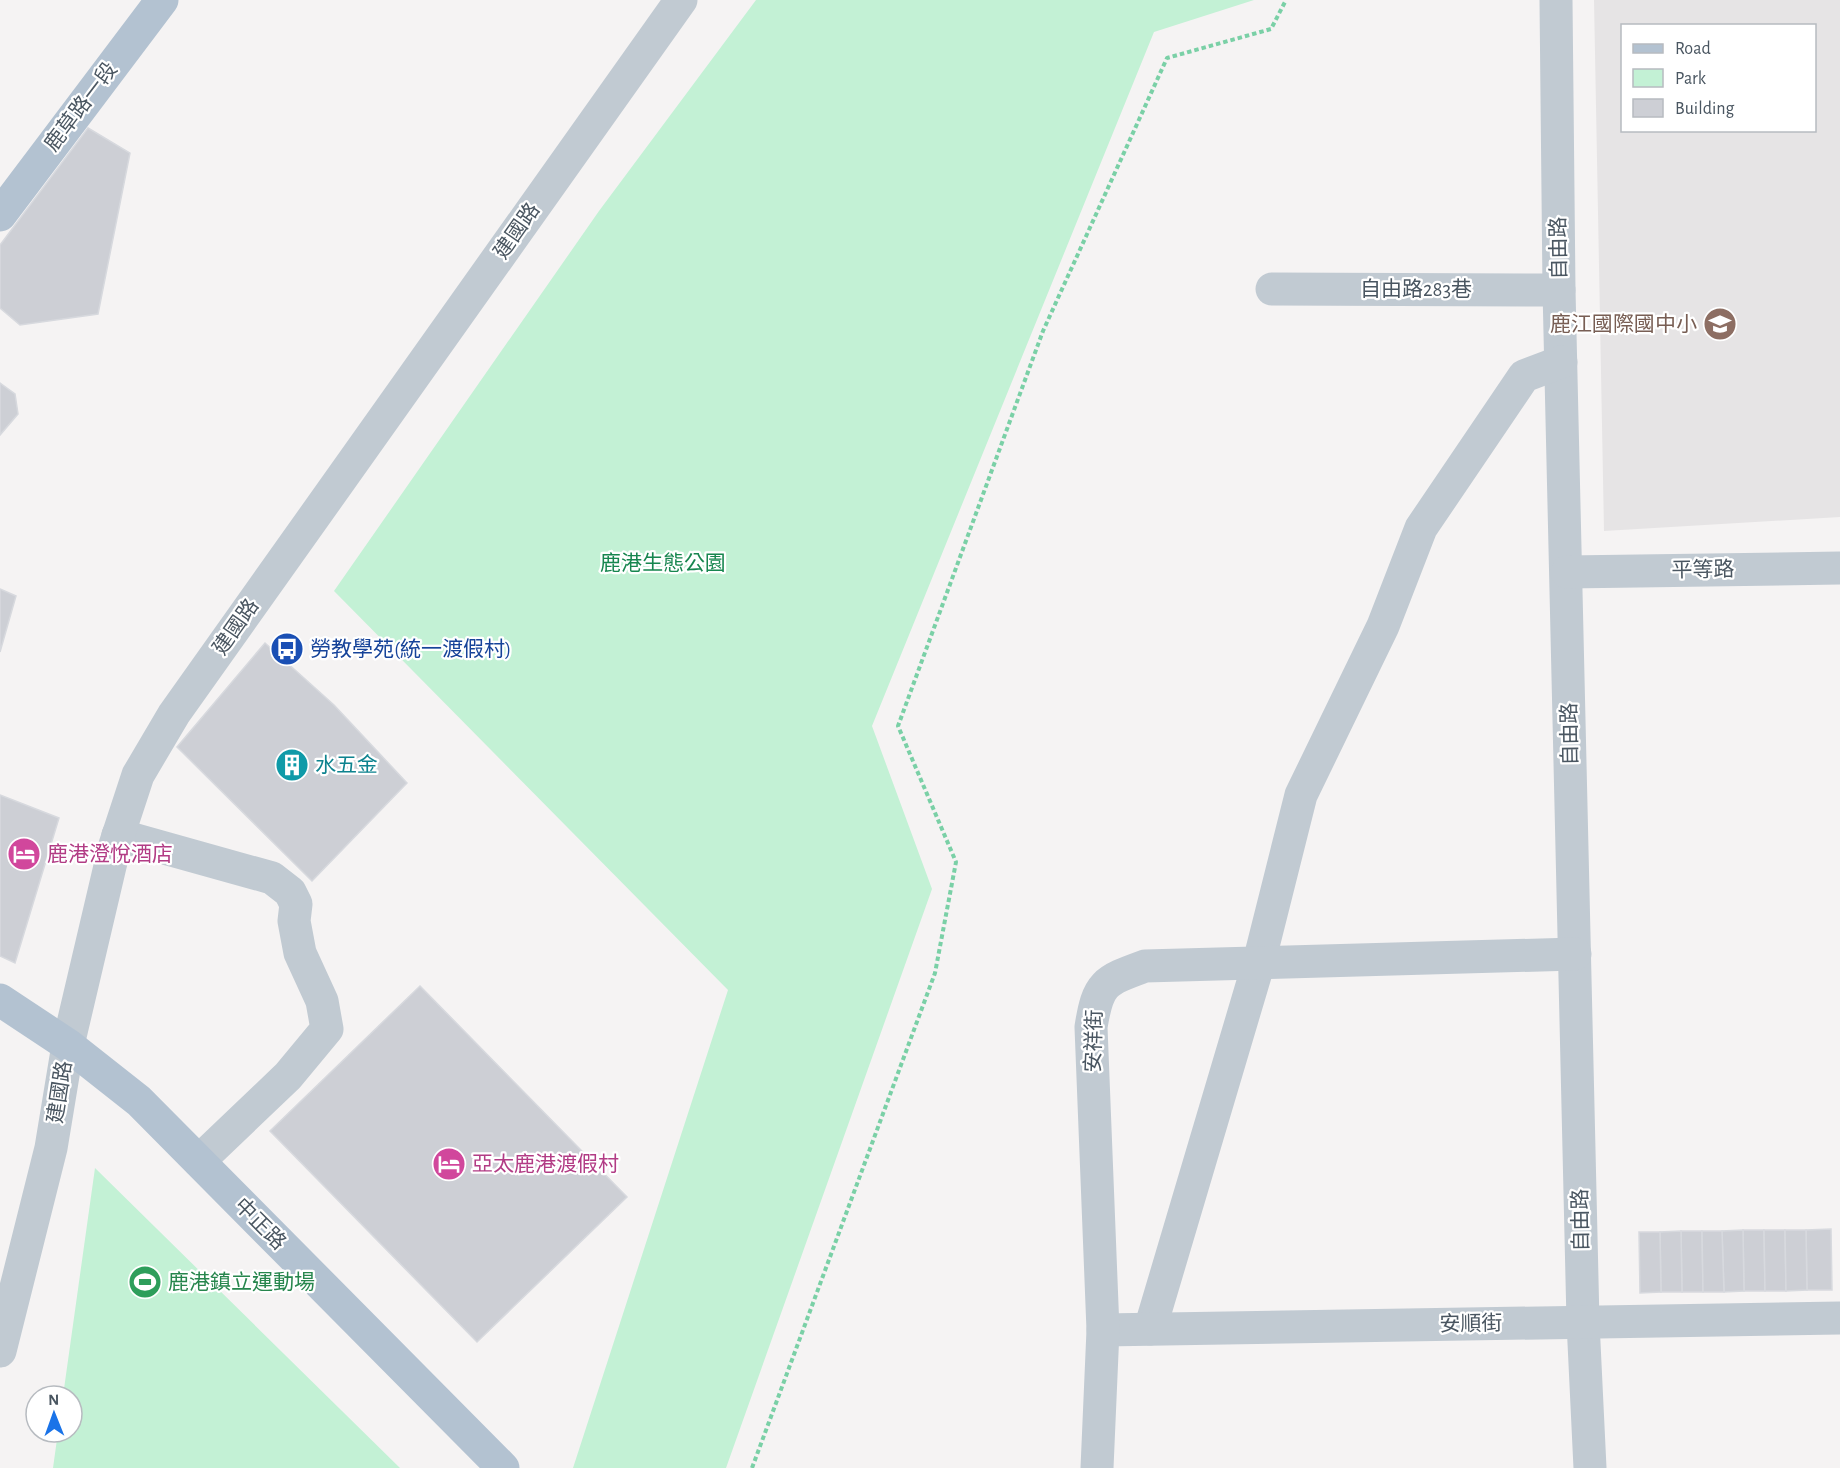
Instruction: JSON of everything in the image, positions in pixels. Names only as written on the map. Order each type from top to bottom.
[{"type":"main road","name":"鹿草路一段","points":[[0,215],[162,0]]},
{"type":"main road","name":"中正路","points":[[0,1000],[68,1045],[139,1101],[503,1468]]},
{"type":"street","name":"建國路","points":[[0,1351],[51,1148],[68,1045],[118,834],[138,775],[174,714],[681,0]]},
{"type":"street","name":"自由路","points":[[1556,0],[1559,290],[1583,1322],[1590,1468]]},
{"type":"street","name":"自由路283巷","points":[[1272,289],[1559,290]]},
{"type":"street","points":[[1150,1329],[1259,962],[1300,795],[1383,626],[1421,528],[1524,376],[1561,362]]},
{"type":"street","name":"平等路","points":[[1567,572],[1840,568]]},
{"type":"street","points":[[118,834],[272,878],[290,892],[296,904],[294,921],[300,953],[322,1001],[327,1029],[288,1076],[199,1161]]},
{"type":"street","name":"安祥街","points":[[1097,1468],[1103,1330],[1090,1027],[1096,996],[1112,978],[1145,966],[1575,954]]},
{"type":"street","name":"安順街","points":[[1103,1330],[1840,1318]]},
{"type":"path","points":[[752,1468],[935,973],[956,862],[898,726],[1043,332],[1167,58],[1271,30],[1286,0]]},
{"type":"shaded area","name":"鹿江國際國中小","points":[[1594,0],[1840,0],[1840,517],[1604,531]]},
{"type":"green space","name":"鹿港生態公園","points":[[756,0],[1254,0],[1154,32],[872,726],[932,889],[726,1468],[573,1468],[728,990],[334,591],[599,211]]},
{"type":"green space","name":"鹿港鎮立運動場","points":[[95,1168],[400,1468],[53,1468],[56,1444],[84,1444],[84,1384],[65,1384]]},
{"type":"building","points":[[88,128],[130,153],[98,314],[20,325],[0,308],[0,245]]},
{"type":"building","points":[[0,383],[15,394],[18,414],[0,435]]},
{"type":"building","points":[[0,589],[16,596],[0,652]]},
{"type":"building","name":"水五金","points":[[265,643],[334,705],[407,783],[312,881],[177,747]]},
{"type":"building","name":"鹿港澄悅酒店","points":[[0,795],[59,818],[15,963],[0,956]]},
{"type":"building","name":"亞太鹿港渡假村","points":[[420,986],[627,1197],[477,1342],[270,1131]]},
{"type":"building","points":[[1831,1229],[1832,1290],[1807,1290],[1806,1230]]},
{"type":"building","points":[[1743,1230],[1764,1230],[1765,1291],[1744,1291]]},
{"type":"building","points":[[1743,1230],[1744,1291],[1724,1292],[1722,1231]]},
{"type":"building","points":[[1764,1230],[1785,1230],[1786,1291],[1765,1291]]},
{"type":"building","points":[[1785,1230],[1806,1230],[1807,1290],[1786,1291]]},
{"type":"building","points":[[1681,1231],[1702,1231],[1703,1292],[1682,1292]]},
{"type":"building","points":[[1681,1231],[1682,1292],[1661,1292],[1660,1232]]},
{"type":"building","points":[[1702,1231],[1722,1231],[1724,1292],[1703,1292]]},
{"type":"building","points":[[1639,1232],[1660,1232],[1661,1292],[1640,1293]]},
{"type":"place","name":"鹿江國際國中小","points":[[1720,324]]},
{"type":"place","name":"勞教學苑(統一渡假村)","points":[[287,649]]},
{"type":"place","name":"水五金","points":[[292,765]]},
{"type":"place","name":"鹿港澄悅酒店","points":[[24,854]]},
{"type":"place","name":"亞太鹿港渡假村","points":[[449,1164]]},
{"type":"place","name":"鹿港鎮立運動場","points":[[145,1282]]}]
